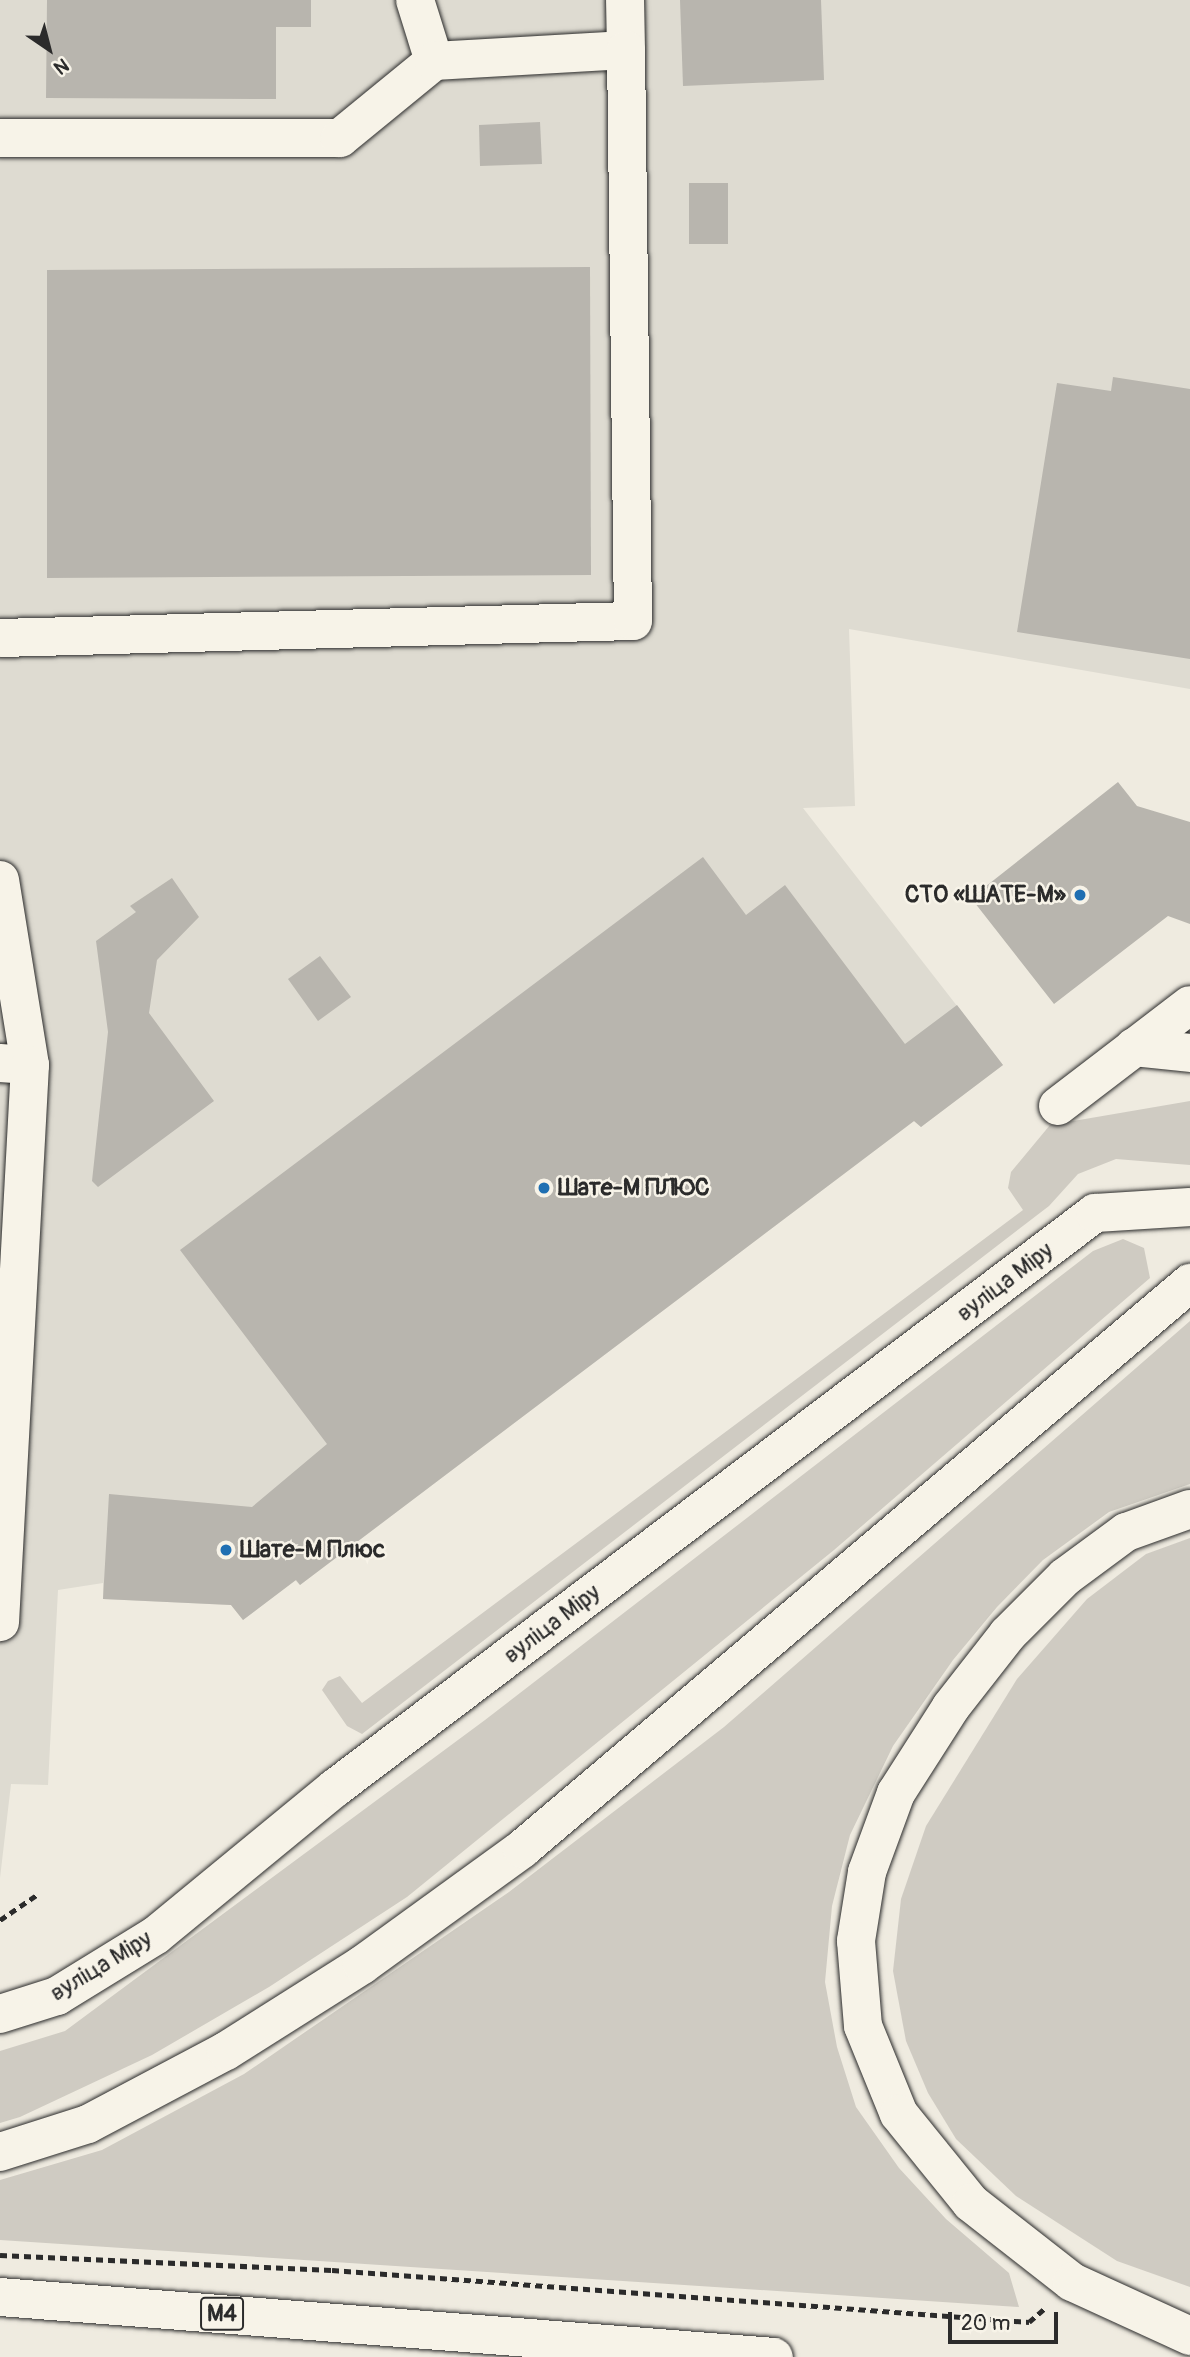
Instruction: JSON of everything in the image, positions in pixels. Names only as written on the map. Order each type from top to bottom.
[{"type":"main road","points":[[415,0],[434,61]]},
{"type":"main road","points":[[0,638],[634,621],[625,0]]},
{"type":"main road","points":[[0,138],[340,138],[434,61],[626,50]]},
{"type":"main road","points":[[0,880],[15,1064],[0,1622]]},
{"type":"main road","points":[[1058,1106],[1190,1005]]},
{"type":"main road","points":[[1134,1047],[1190,1053]]},
{"type":"main road","name":"вуліца Міру","points":[[0,2014],[57,1996],[156,1934],[335,1788],[1095,1213],[1190,1207]]},
{"type":"main road","points":[[0,2152],[88,2124],[226,2052],[362,1965],[490,1872],[685,1712],[1190,1283]]},
{"type":"main road","points":[[1190,1509],[1126,1532],[1065,1577],[1008,1633],[951,1707],[896,1793],[864,1886],[856,1941],[863,2026],[899,2114],[971,2203],[1072,2282],[1190,2336]]},
{"type":"main road","name":"М4","points":[[0,2297],[774,2357]]},
{"type":"path","points":[[0,1920],[38,1894]]},
{"type":"path","points":[[0,2255],[332,2270],[1029,2322],[1072,2282]]},
{"type":"shaded area","points":[[0,0],[1190,0],[1190,689],[849,629],[855,806],[803,808],[1003,1065],[921,1127],[914,1121],[300,1585],[295,1580],[243,1620],[231,1605],[103,1599],[103,1583],[58,1590],[48,1785],[11,1784],[0,1878]]},
{"type":"shaded area","points":[[1190,1101],[1190,1165],[1116,1159],[1078,1174],[1049,1206],[362,1734],[347,1726],[322,1690],[328,1681],[340,1676],[362,1703],[1023,1210],[1008,1188],[1011,1172],[1050,1125]]},
{"type":"shaded area","points":[[1123,1239],[1144,1248],[1150,1278],[834,1550],[407,1897],[269,1987],[152,2055],[20,2117],[0,2123],[0,2051],[65,2031],[485,1720],[1093,1251]]},
{"type":"shaded area","points":[[1190,1321],[1190,1484],[1109,1512],[1043,1560],[997,1607],[953,1660],[893,1746],[850,1835],[832,1906],[825,1982],[837,2047],[856,2107],[899,2168],[946,2219],[1009,2273],[1019,2307],[0,2240],[0,2180],[102,2150],[244,2074],[509,1892],[724,1727]]},
{"type":"shaded area","points":[[1190,1538],[1190,2287],[1117,2261],[1016,2196],[956,2139],[928,2093],[906,2041],[893,1971],[901,1899],[926,1826],[1017,1679],[1087,1599],[1146,1554]]},
{"type":"building","points":[[47,0],[311,0],[311,27],[276,27],[276,99],[46,98]]},
{"type":"building","points":[[680,0],[821,0],[824,80],[683,86]]},
{"type":"building","points":[[540,122],[542,164],[480,166],[479,125]]},
{"type":"building","points":[[689,183],[728,183],[728,244],[689,244]]},
{"type":"building","points":[[590,267],[591,575],[47,578],[47,270]]},
{"type":"building","points":[[1113,377],[1190,389],[1190,659],[1017,632],[1057,383],[1111,391]]},
{"type":"building","points":[[1118,782],[1137,806],[1190,822],[1190,924],[1168,916],[1054,1004],[971,898]]},
{"type":"building","name":"Шате-М ПЛЮС","points":[[703,857],[746,915],[785,885],[905,1044],[957,1005],[1003,1065],[921,1127],[914,1121],[300,1585],[296,1580],[243,1620],[231,1605],[103,1599],[109,1494],[252,1507],[327,1444],[180,1250]]},
{"type":"building","points":[[172,878],[199,917],[157,960],[149,1013],[214,1101],[98,1187],[92,1181],[108,1032],[96,941],[136,912],[130,906]]},
{"type":"building","points":[[320,956],[351,997],[318,1021],[288,979]]},
{"type":"place","name":"СТО «ШАТЕ-М»","points":[[1080,895]]},
{"type":"place","name":"Шате-М ПЛЮС","points":[[544,1188]]},
{"type":"place","name":"Шате-М Плюс","points":[[226,1550]]}]
